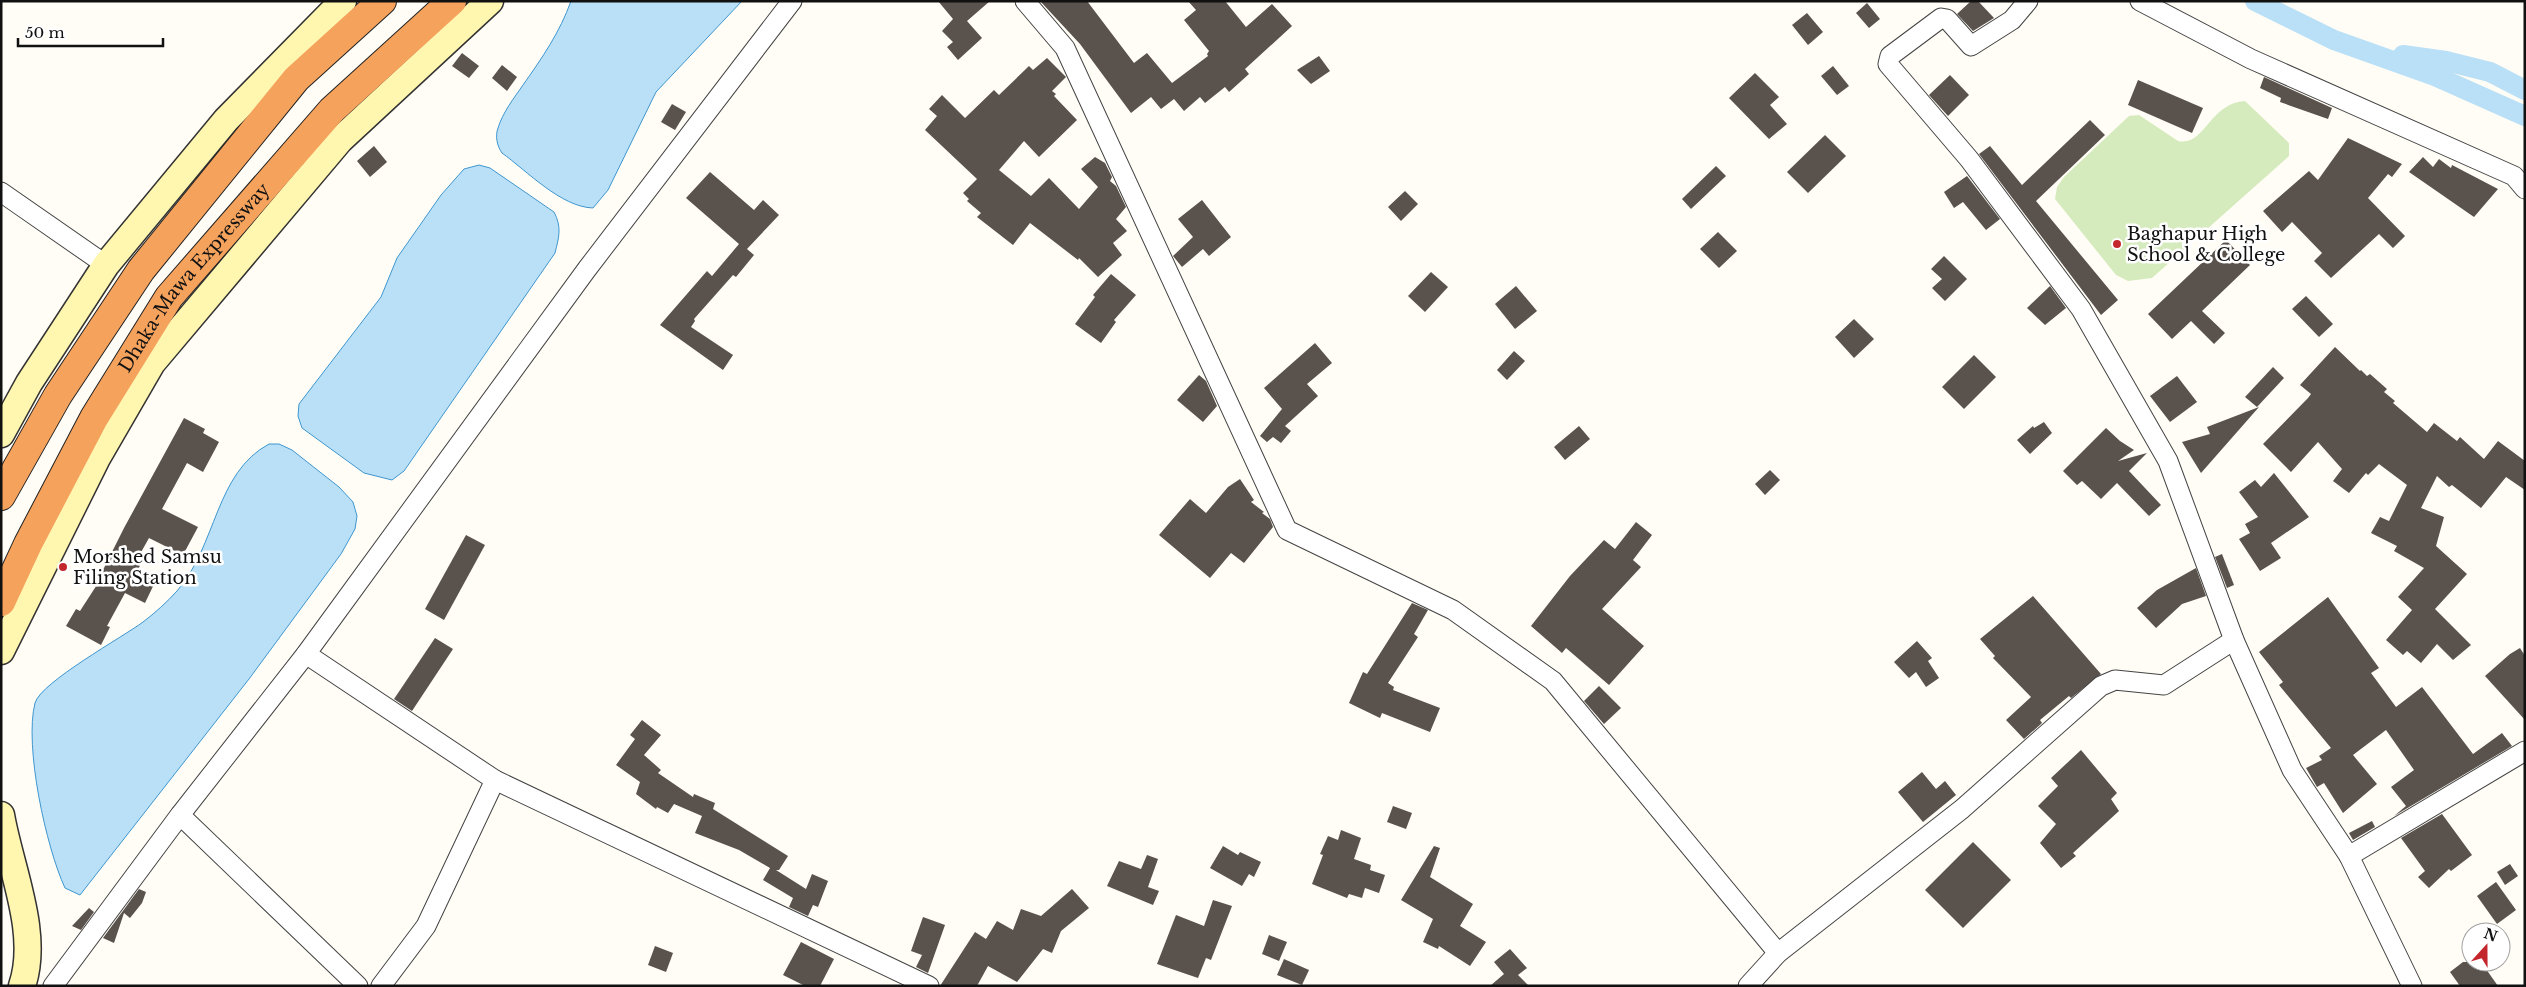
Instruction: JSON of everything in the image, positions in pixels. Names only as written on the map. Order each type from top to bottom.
[{"type":"highway","points":[[1,496],[58,395],[141,270],[296,79],[382,1]]},
{"type":"highway","name":"Dhaka-Mawa Expressway","points":[[1,602],[28,544],[94,418],[169,297],[332,110],[452,1]]},
{"type":"street","points":[[1,434],[29,383],[106,264],[226,120],[343,1]]},
{"type":"street","points":[[1,651],[97,458],[152,363],[340,140],[490,1]]},
{"type":"street","points":[[53,986],[180,815],[306,654],[587,269],[792,1]]},
{"type":"street","points":[[1025,1],[1065,48],[1287,530],[1453,610],[1552,681],[1778,953]]},
{"type":"street","points":[[2028,1],[2012,20],[1971,46],[1947,19],[1941,18],[1890,56],[1888,64],[1969,159],[2081,309],[2168,461],[2234,640],[2292,770],[2349,856],[2412,986]]},
{"type":"street","points":[[2140,1],[2251,59],[2514,176],[2525,190]]},
{"type":"street","points":[[1,192],[106,264]]},
{"type":"street","points":[[1748,986],[1778,953],[1962,809],[2101,686],[2115,680],[2164,685],[2234,640]]},
{"type":"street","points":[[306,654],[495,780],[930,986]]},
{"type":"street","points":[[2349,856],[2525,751]]},
{"type":"street","points":[[381,986],[426,926],[495,780]]},
{"type":"street","points":[[1,815],[27,924],[25,977],[22,986]]},
{"type":"street","points":[[180,815],[358,986]]},
{"type":"green space","points":[[2245,101],[2289,143],[2289,156],[2152,278],[2128,281],[2116,275],[2055,199],[2057,187],[2064,177],[2129,116],[2139,115],[2178,141],[2187,141],[2195,138],[2202,132],[2223,109]]},
{"type":"water","points":[[571,1],[742,1],[656,92],[608,190],[593,208],[569,202],[545,187],[502,153],[497,138],[500,122],[512,100],[550,44],[562,23]]},
{"type":"water","points":[[479,165],[490,168],[554,212],[559,227],[559,237],[555,253],[404,471],[392,480],[364,473],[302,428],[298,416],[299,404],[381,297],[397,258],[441,195],[464,169]]},
{"type":"water","points":[[269,444],[279,444],[292,450],[339,487],[353,502],[357,516],[355,529],[341,554],[249,679],[80,895],[65,888],[44,823],[32,744],[32,722],[35,703],[41,694],[67,672],[143,622],[177,591],[201,553],[227,491],[237,473],[251,457]]},
{"type":"building","points":[[938,1],[990,1],[967,21],[982,38],[958,60],[947,47],[953,42],[942,31],[953,19]]},
{"type":"building","points":[[1040,1],[1087,1],[1134,63],[1147,53],[1172,83],[1208,56],[1209,51],[1184,20],[1196,10],[1188,1],[1225,1],[1246,27],[1272,4],[1292,26],[1245,69],[1249,74],[1229,92],[1225,87],[1205,103],[1200,97],[1184,111],[1174,99],[1161,109],[1151,97],[1131,113],[1080,44]]},
{"type":"building","points":[[1971,1],[1978,1],[1994,18],[1973,31],[1957,14]]},
{"type":"building","points":[[1867,3],[1880,19],[1869,28],[1856,13]]},
{"type":"building","points":[[1807,13],[1823,32],[1808,45],[1792,25]]},
{"type":"building","points":[[462,53],[479,66],[469,78],[452,66]]},
{"type":"building","points":[[1319,56],[1330,71],[1311,84],[1297,70]]},
{"type":"building","points":[[1047,58],[1066,77],[1052,91],[1056,94],[1054,96],[1077,120],[1039,157],[1024,141],[999,170],[1031,196],[1049,178],[1079,209],[1098,187],[1081,169],[1095,157],[1105,163],[1112,177],[1110,181],[1116,186],[1126,207],[1116,219],[1127,231],[1113,243],[1122,255],[1098,277],[1079,258],[1078,260],[1030,223],[1013,245],[977,217],[981,213],[967,201],[969,199],[963,193],[977,179],[925,130],[937,116],[929,109],[942,95],[965,118],[994,90],[999,95],[1029,66],[1033,70]]},
{"type":"building","points":[[502,65],[517,77],[507,91],[492,78]]},
{"type":"building","points":[[1833,66],[1849,86],[1837,95],[1821,76]]},
{"type":"building","points":[[1755,73],[1779,97],[1770,105],[1787,124],[1769,139],[1729,98]]},
{"type":"building","points":[[1950,75],[1969,95],[1948,116],[1929,95]]},
{"type":"building","points":[[2264,77],[2332,108],[2328,119],[2280,102],[2281,98],[2260,88]]},
{"type":"building","points":[[2138,80],[2203,108],[2192,133],[2128,105]]},
{"type":"building","points":[[672,104],[686,112],[675,130],[661,122]]},
{"type":"building","name":"Baghapur High School & College","points":[[2090,120],[2105,135],[2036,201],[2118,300],[2101,315],[1979,154],[1990,146],[2022,185]]},
{"type":"building","points":[[1825,135],[1846,156],[1808,193],[1787,172]]},
{"type":"building","points":[[2348,138],[2402,164],[2392,177],[2388,174],[2368,198],[2405,236],[2393,248],[2379,234],[2331,278],[2314,261],[2322,253],[2292,222],[2282,232],[2263,211],[2309,171],[2318,180]]},
{"type":"building","points":[[374,146],[387,162],[370,177],[357,161]]},
{"type":"building","points":[[2423,157],[2433,167],[2439,159],[2451,168],[2452,165],[2498,189],[2474,217],[2409,172]]},
{"type":"building","points":[[1716,166],[1726,176],[1691,209],[1682,199]]},
{"type":"building","points":[[710,172],[754,210],[763,200],[779,215],[747,249],[754,255],[736,277],[733,275],[694,319],[695,321],[691,327],[733,355],[723,370],[660,325],[707,271],[712,276],[739,244],[686,198]]},
{"type":"building","points":[[1967,176],[2000,219],[1986,230],[1963,202],[1954,208],[1944,192]]},
{"type":"building","points":[[1405,191],[1418,204],[1401,221],[1388,207]]},
{"type":"building","points":[[1202,200],[1231,237],[1209,256],[1203,249],[1182,267],[1173,256],[1193,237],[1178,219]]},
{"type":"building","points":[[1718,232],[1737,251],[1719,268],[1700,249]]},
{"type":"building","points":[[2226,240],[2250,265],[2202,311],[2225,333],[2214,344],[2191,321],[2172,339],[2148,314]]},
{"type":"building","points":[[1944,256],[1967,279],[1945,301],[1932,288],[1942,279],[1931,269]]},
{"type":"building","points":[[1431,272],[1448,287],[1425,312],[1408,296]]},
{"type":"building","points":[[1111,274],[1136,295],[1114,320],[1116,322],[1101,343],[1075,324],[1095,297],[1093,295]]},
{"type":"building","points":[[1516,286],[1537,311],[1515,329],[1495,304]]},
{"type":"building","points":[[2050,286],[2066,308],[2045,325],[2027,308]]},
{"type":"building","points":[[2306,296],[2333,324],[2319,337],[2292,309]]},
{"type":"building","points":[[1854,319],[1874,339],[1854,358],[1835,337]]},
{"type":"building","points":[[1315,343],[1332,363],[1307,384],[1318,396],[1285,426],[1291,431],[1281,443],[1273,437],[1267,442],[1260,436],[1282,409],[1264,388]]},
{"type":"building","points":[[2335,347],[2360,371],[2367,376],[2370,374],[2387,389],[2384,392],[2395,401],[2393,403],[2427,432],[2434,423],[2457,441],[2460,437],[2484,459],[2498,441],[2525,461],[2525,490],[2506,477],[2481,508],[2452,485],[2449,487],[2437,476],[2421,508],[2444,517],[2436,546],[2467,574],[2435,609],[2471,645],[2453,660],[2437,644],[2421,663],[2407,651],[2403,655],[2386,640],[2412,610],[2398,597],[2424,568],[2394,551],[2397,546],[2371,533],[2380,517],[2389,521],[2407,485],[2379,464],[2368,475],[2366,473],[2349,493],[2333,481],[2342,469],[2318,442],[2291,472],[2263,444],[2311,394],[2300,385]]},
{"type":"building","points":[[1514,351],[1525,361],[1507,380],[1497,370]]},
{"type":"building","points":[[1974,355],[1996,377],[1964,409],[1942,387]]},
{"type":"building","points":[[2273,367],[2284,378],[2257,407],[2245,397]]},
{"type":"building","points":[[1199,375],[1206,381],[1217,406],[1203,422],[1177,400]]},
{"type":"building","points":[[2177,376],[2197,402],[2170,422],[2150,396]]},
{"type":"building","points":[[2259,407],[2201,473],[2182,442],[2210,434],[2207,427]]},
{"type":"building","points":[[184,418],[205,429],[203,433],[219,442],[203,472],[187,463],[162,509],[198,527],[183,555],[149,538],[135,563],[140,566],[138,569],[157,578],[145,603],[125,593],[107,626],[110,627],[101,645],[66,626],[76,609],[80,611],[102,577],[100,576],[124,528]]},
{"type":"building","points":[[2044,422],[2052,433],[2030,454],[2017,440],[2033,426],[2034,428]]},
{"type":"building","points":[[1579,426],[1590,439],[1565,460],[1554,447]]},
{"type":"building","points":[[2106,428],[2120,441],[2134,450],[2118,461],[2147,453],[2129,471],[2161,505],[2149,516],[2117,483],[2101,499],[2082,481],[2077,485],[2063,471]]},
{"type":"building","points":[[1770,470],[1780,480],[1765,495],[1755,484]]},
{"type":"building","points":[[2274,473],[2309,517],[2271,543],[2281,558],[2260,571],[2239,539],[2250,533],[2245,524],[2258,517],[2239,492],[2255,480],[2261,487]]},
{"type":"building","points":[[1240,479],[1254,500],[1251,502],[1264,512],[1262,513],[1270,519],[1273,527],[1244,563],[1231,553],[1210,578],[1159,535],[1190,499],[1206,513],[1228,487]]},
{"type":"building","points":[[1636,522],[1652,535],[1633,560],[1641,567],[1602,609],[1644,646],[1609,685],[1566,648],[1562,653],[1531,626],[1570,576],[1604,540],[1615,549]]},
{"type":"building","points":[[466,535],[485,545],[444,620],[425,609]]},
{"type":"building","points":[[2222,554],[2234,585],[2227,588],[2215,557]]},
{"type":"building","points":[[2196,568],[2206,596],[2182,604],[2156,628],[2137,608],[2157,590]]},
{"type":"building","points":[[2033,596],[2101,674],[2071,698],[2069,696],[2040,720],[2042,723],[2024,739],[2006,720],[2031,697],[1993,658],[1995,656],[1980,639]]},
{"type":"building","points":[[2328,597],[2379,668],[2371,673],[2396,707],[2422,687],[2473,754],[2502,733],[2512,746],[2394,816],[2406,806],[2391,787],[2414,770],[2386,730],[2353,755],[2377,784],[2343,813],[2324,783],[2317,787],[2306,768],[2322,760],[2319,756],[2331,748],[2279,685],[2283,682],[2259,652]]},
{"type":"building","points":[[1412,603],[1428,610],[1414,634],[1418,637],[1388,683],[1394,687],[1393,690],[1440,708],[1430,732],[1382,713],[1380,718],[1349,703],[1363,672],[1367,674]]},
{"type":"building","points":[[435,638],[453,649],[412,711],[394,699]]},
{"type":"building","points":[[1917,641],[1932,658],[1928,661],[1939,678],[1926,687],[1916,672],[1909,678],[1894,662]]},
{"type":"building","points":[[2520,648],[2525,656],[2525,720],[2485,676],[2510,654]]},
{"type":"building","points":[[1599,686],[1621,708],[1604,724],[1584,701]]},
{"type":"building","points":[[642,720],[661,735],[644,755],[661,770],[658,773],[693,797],[694,794],[715,803],[713,809],[788,856],[779,870],[776,870],[806,889],[812,874],[828,881],[818,907],[813,905],[808,916],[789,907],[793,898],[763,880],[770,868],[739,850],[695,833],[702,816],[674,804],[668,813],[657,807],[656,809],[636,794],[640,782],[616,765],[635,739],[630,735]]},
{"type":"building","points":[[2081,750],[2117,793],[2111,799],[2119,811],[2073,853],[2076,856],[2061,868],[2040,843],[2056,824],[2038,806],[2058,786],[2051,778]]},
{"type":"building","points":[[1922,772],[1936,789],[1945,781],[1956,795],[1923,822],[1898,792]]},
{"type":"building","points":[[1393,806],[1412,813],[1406,829],[1387,822]]},
{"type":"building","points":[[2442,814],[2472,855],[2451,871],[2449,869],[2429,888],[2418,877],[2425,871],[2401,838]]},
{"type":"building","points":[[2372,821],[2375,827],[2353,840],[2349,833]]},
{"type":"building","points":[[1341,830],[1361,838],[1354,859],[1371,865],[1370,870],[1385,875],[1379,893],[1365,888],[1362,898],[1349,894],[1347,898],[1312,884],[1323,855],[1320,854],[1328,836],[1338,840]]},
{"type":"building","points":[[1973,842],[2011,880],[1963,928],[1925,890]]},
{"type":"building","points":[[1223,846],[1238,855],[1240,852],[1261,862],[1254,877],[1249,874],[1242,886],[1210,868]]},
{"type":"building","points":[[1434,846],[1440,848],[1430,877],[1473,904],[1460,926],[1486,942],[1470,966],[1439,946],[1438,949],[1423,942],[1433,919],[1401,900]]},
{"type":"building","points":[[1147,855],[1158,859],[1148,887],[1159,891],[1153,905],[1107,886],[1119,861],[1141,869]]},
{"type":"building","points":[[2510,864],[2518,876],[2505,885],[2497,872]]},
{"type":"building","points":[[2496,882],[2516,910],[2500,922],[2496,922],[2477,896]]},
{"type":"building","points":[[139,889],[146,892],[142,903],[130,918],[124,913],[114,943],[103,938]]},
{"type":"building","points":[[1072,889],[1089,908],[1061,931],[1052,953],[1043,949],[1017,982],[988,966],[977,986],[940,986],[975,932],[986,939],[997,921],[1013,930],[1021,909],[1041,916]]},
{"type":"building","points":[[1213,900],[1232,906],[1211,960],[1206,958],[1198,978],[1157,964],[1176,915],[1204,926]]},
{"type":"building","points":[[89,908],[94,912],[81,930],[72,926]]},
{"type":"building","points":[[923,917],[945,925],[928,973],[916,967],[922,955],[911,951]]},
{"type":"building","points":[[1269,935],[1287,942],[1279,961],[1262,954]]},
{"type":"building","points":[[801,942],[834,959],[820,986],[805,986],[783,975]]},
{"type":"building","points":[[655,946],[673,953],[666,972],[648,965]]},
{"type":"building","points":[[1510,949],[1527,968],[1518,975],[1529,986],[1490,986],[1504,974],[1494,962]]},
{"type":"building","points":[[1284,959],[1309,970],[1302,985],[1277,975]]},
{"type":"building","points":[[2461,964],[2461,972],[2488,972],[2498,986],[2460,986],[2450,972]]},
{"type":"waterway","points":[[2255,1],[2334,40],[2435,76],[2525,116]]},
{"type":"waterway","points":[[2403,55],[2446,61],[2490,72],[2525,90]]},
{"type":"place","name":"Baghapur High School & College","points":[[2117,244]]},
{"type":"place","name":"Morshed Samsu Filing Station","points":[[63,567]]}]
